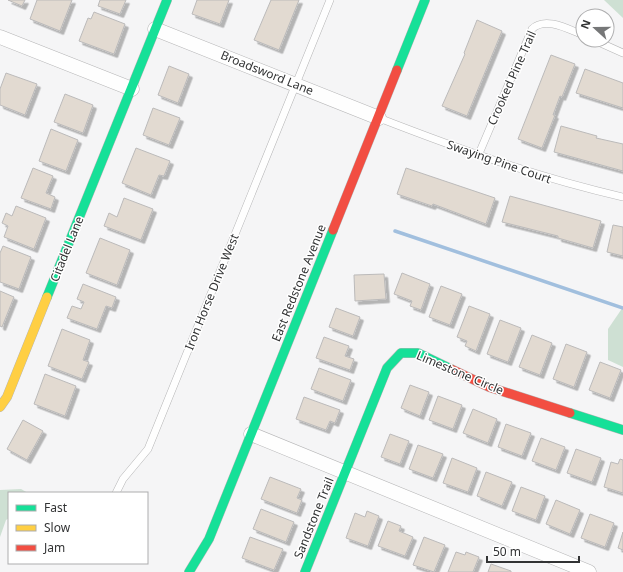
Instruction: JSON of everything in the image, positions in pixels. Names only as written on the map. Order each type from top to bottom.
[{"type":"street","name":"Citadel Lane","points":[[0,407],[6,397],[167,0]]},
{"type":"street","name":"East Redstone Avenue","points":[[189,572],[209,539],[425,0]]},
{"type":"street","name":"Broadsword Lane","points":[[155,29],[378,118]]},
{"type":"street","points":[[0,37],[132,89]]},
{"type":"street","name":"Limestone Circle","points":[[345,472],[387,368],[401,353],[418,353],[489,387],[623,430]]},
{"type":"street","points":[[251,434],[589,572]]},
{"type":"street","name":"Sandstone Trail","points":[[305,572],[345,472]]},
{"type":"lane","name":"Iron Horse Drive West","points":[[116,492],[123,479],[148,449],[330,0]]},
{"type":"lane","name":"Crooked Pine Trail","points":[[478,156],[532,29],[537,24],[547,22],[575,32]]},
{"type":"lane","points":[[612,48],[623,53]]},
{"type":"lane","name":"Swaying Pine Court","points":[[378,118],[478,156],[573,186],[623,197]]},
{"type":"green space","points":[[604,0],[623,0],[623,18],[615,10],[615,8],[612,8]]},
{"type":"green space","points":[[623,307],[623,367],[608,360],[608,329]]},
{"type":"green space","points":[[21,489],[26,492],[8,492],[8,519],[6,520],[0,537],[0,490]]},
{"type":"building","points":[[8,0],[25,0],[22,6]]},
{"type":"building","points":[[37,0],[72,0],[60,31],[30,19]]},
{"type":"building","points":[[100,0],[126,0],[120,14],[98,6]]},
{"type":"building","points":[[197,0],[229,0],[220,24],[192,14]]},
{"type":"building","points":[[271,0],[299,0],[279,50],[254,40]]},
{"type":"building","points":[[94,12],[125,24],[114,54],[79,41],[88,18],[91,19]]},
{"type":"building","points":[[477,20],[502,31],[467,116],[442,106],[465,54],[464,53]]},
{"type":"building","points":[[551,55],[575,64],[562,97],[560,96],[553,115],[555,115],[542,148],[518,139]]},
{"type":"building","points":[[169,66],[189,74],[178,103],[158,95]]},
{"type":"building","points":[[585,69],[623,83],[623,108],[576,93]]},
{"type":"building","points":[[6,73],[37,84],[25,115],[0,105],[0,89]]},
{"type":"building","points":[[65,94],[93,105],[83,133],[54,122]]},
{"type":"building","points":[[153,108],[180,118],[169,145],[143,135]]},
{"type":"building","points":[[561,126],[597,136],[596,138],[623,144],[623,171],[554,152]]},
{"type":"building","points":[[51,129],[78,140],[66,171],[39,161]]},
{"type":"building","points":[[136,148],[170,161],[164,176],[159,175],[151,195],[122,183]]},
{"type":"building","points":[[33,168],[53,176],[46,193],[55,197],[51,209],[21,198]]},
{"type":"building","points":[[406,168],[495,198],[486,224],[433,204],[432,206],[397,194]]},
{"type":"building","points":[[510,196],[601,221],[593,248],[558,238],[558,236],[502,222]]},
{"type":"building","points":[[124,198],[153,209],[141,240],[104,226],[109,213],[117,217]]},
{"type":"building","points":[[16,206],[46,218],[34,249],[4,237],[8,226],[2,223],[6,213],[12,216]]},
{"type":"building","points":[[613,225],[623,227],[623,256],[607,252]]},
{"type":"building","points":[[100,238],[130,250],[117,285],[86,273]]},
{"type":"building","points":[[3,246],[31,257],[19,289],[0,282],[0,253]]},
{"type":"building","points":[[402,273],[430,284],[421,310],[410,306],[412,301],[394,294]]},
{"type":"building","points":[[384,274],[386,299],[355,301],[354,275]]},
{"type":"building","points":[[83,284],[116,297],[112,308],[106,306],[97,329],[67,318],[72,306],[81,309],[84,302],[77,299]]},
{"type":"building","points":[[441,286],[462,294],[450,325],[429,317]]},
{"type":"building","points":[[0,291],[14,297],[2,327],[0,326]]},
{"type":"building","points":[[469,306],[490,314],[476,351],[465,346],[467,341],[457,337]]},
{"type":"building","points":[[336,308],[360,317],[353,336],[329,327]]},
{"type":"building","points":[[500,320],[521,328],[508,362],[487,354]]},
{"type":"building","points":[[62,329],[90,340],[83,360],[89,362],[82,379],[48,366]]},
{"type":"building","points":[[532,335],[552,343],[540,375],[519,367]]},
{"type":"building","points":[[324,337],[349,346],[345,356],[354,359],[350,370],[316,358]]},
{"type":"building","points":[[566,344],[587,352],[574,387],[553,379]]},
{"type":"building","points":[[600,362],[621,370],[610,398],[589,390]]},
{"type":"building","points":[[319,368],[351,380],[343,401],[311,389]]},
{"type":"building","points":[[45,374],[76,386],[65,416],[34,404]]},
{"type":"building","points":[[410,385],[429,392],[420,416],[401,408]]},
{"type":"building","points":[[438,396],[462,405],[453,429],[429,420]]},
{"type":"building","points":[[304,397],[340,410],[335,423],[330,421],[326,430],[296,419]]},
{"type":"building","points":[[473,409],[497,419],[488,443],[463,433]]},
{"type":"building","points":[[23,420],[43,431],[27,460],[7,449]]},
{"type":"building","points":[[506,424],[531,433],[522,456],[498,447]]},
{"type":"building","points":[[390,434],[409,441],[400,464],[381,457]]},
{"type":"building","points":[[541,438],[565,447],[556,470],[532,461]]},
{"type":"building","points":[[418,445],[443,454],[433,478],[409,469]]},
{"type":"building","points":[[576,449],[601,458],[592,482],[567,473]]},
{"type":"building","points":[[452,458],[477,468],[468,492],[443,483]]},
{"type":"building","points":[[620,459],[623,460],[623,493],[604,487],[611,462],[618,464]]},
{"type":"building","points":[[486,472],[512,482],[502,506],[477,496]]},
{"type":"building","points":[[270,477],[301,489],[297,498],[302,500],[297,513],[261,499]]},
{"type":"building","points":[[521,487],[545,496],[536,520],[512,511]]},
{"type":"building","points":[[556,500],[580,510],[570,534],[546,524]]},
{"type":"building","points":[[261,509],[294,522],[286,542],[253,529]]},
{"type":"building","points":[[367,511],[379,516],[368,546],[346,538],[355,513],[365,517]]},
{"type":"building","points":[[590,514],[614,523],[605,547],[581,538]]},
{"type":"building","points":[[388,521],[401,526],[399,531],[413,537],[405,556],[378,546]]},
{"type":"building","points":[[623,532],[623,550],[618,548]]},
{"type":"building","points":[[250,537],[283,549],[274,570],[242,558]]},
{"type":"building","points":[[424,537],[445,545],[434,572],[413,565]]},
{"type":"building","points":[[456,552],[465,555],[466,552],[479,557],[473,572],[448,572]]},
{"type":"building","points":[[491,564],[511,571],[511,572],[488,572]]},
{"type":"waterway","points":[[395,231],[623,308]]},
{"type":"traffic: fast","points":[[47,297],[167,0]]},
{"type":"traffic: fast","points":[[397,70],[425,0]]},
{"type":"traffic: fast","points":[[189,572],[209,539],[333,230]]},
{"type":"traffic: fast","points":[[305,572],[387,368],[401,353],[418,353],[451,369]]},
{"type":"traffic: fast","points":[[570,413],[623,430]]},
{"type":"traffic: slow","points":[[0,407],[7,397],[47,297]]},
{"type":"traffic: jam","points":[[333,230],[397,70]]},
{"type":"traffic: jam","points":[[451,369],[489,387],[570,413]]}]
